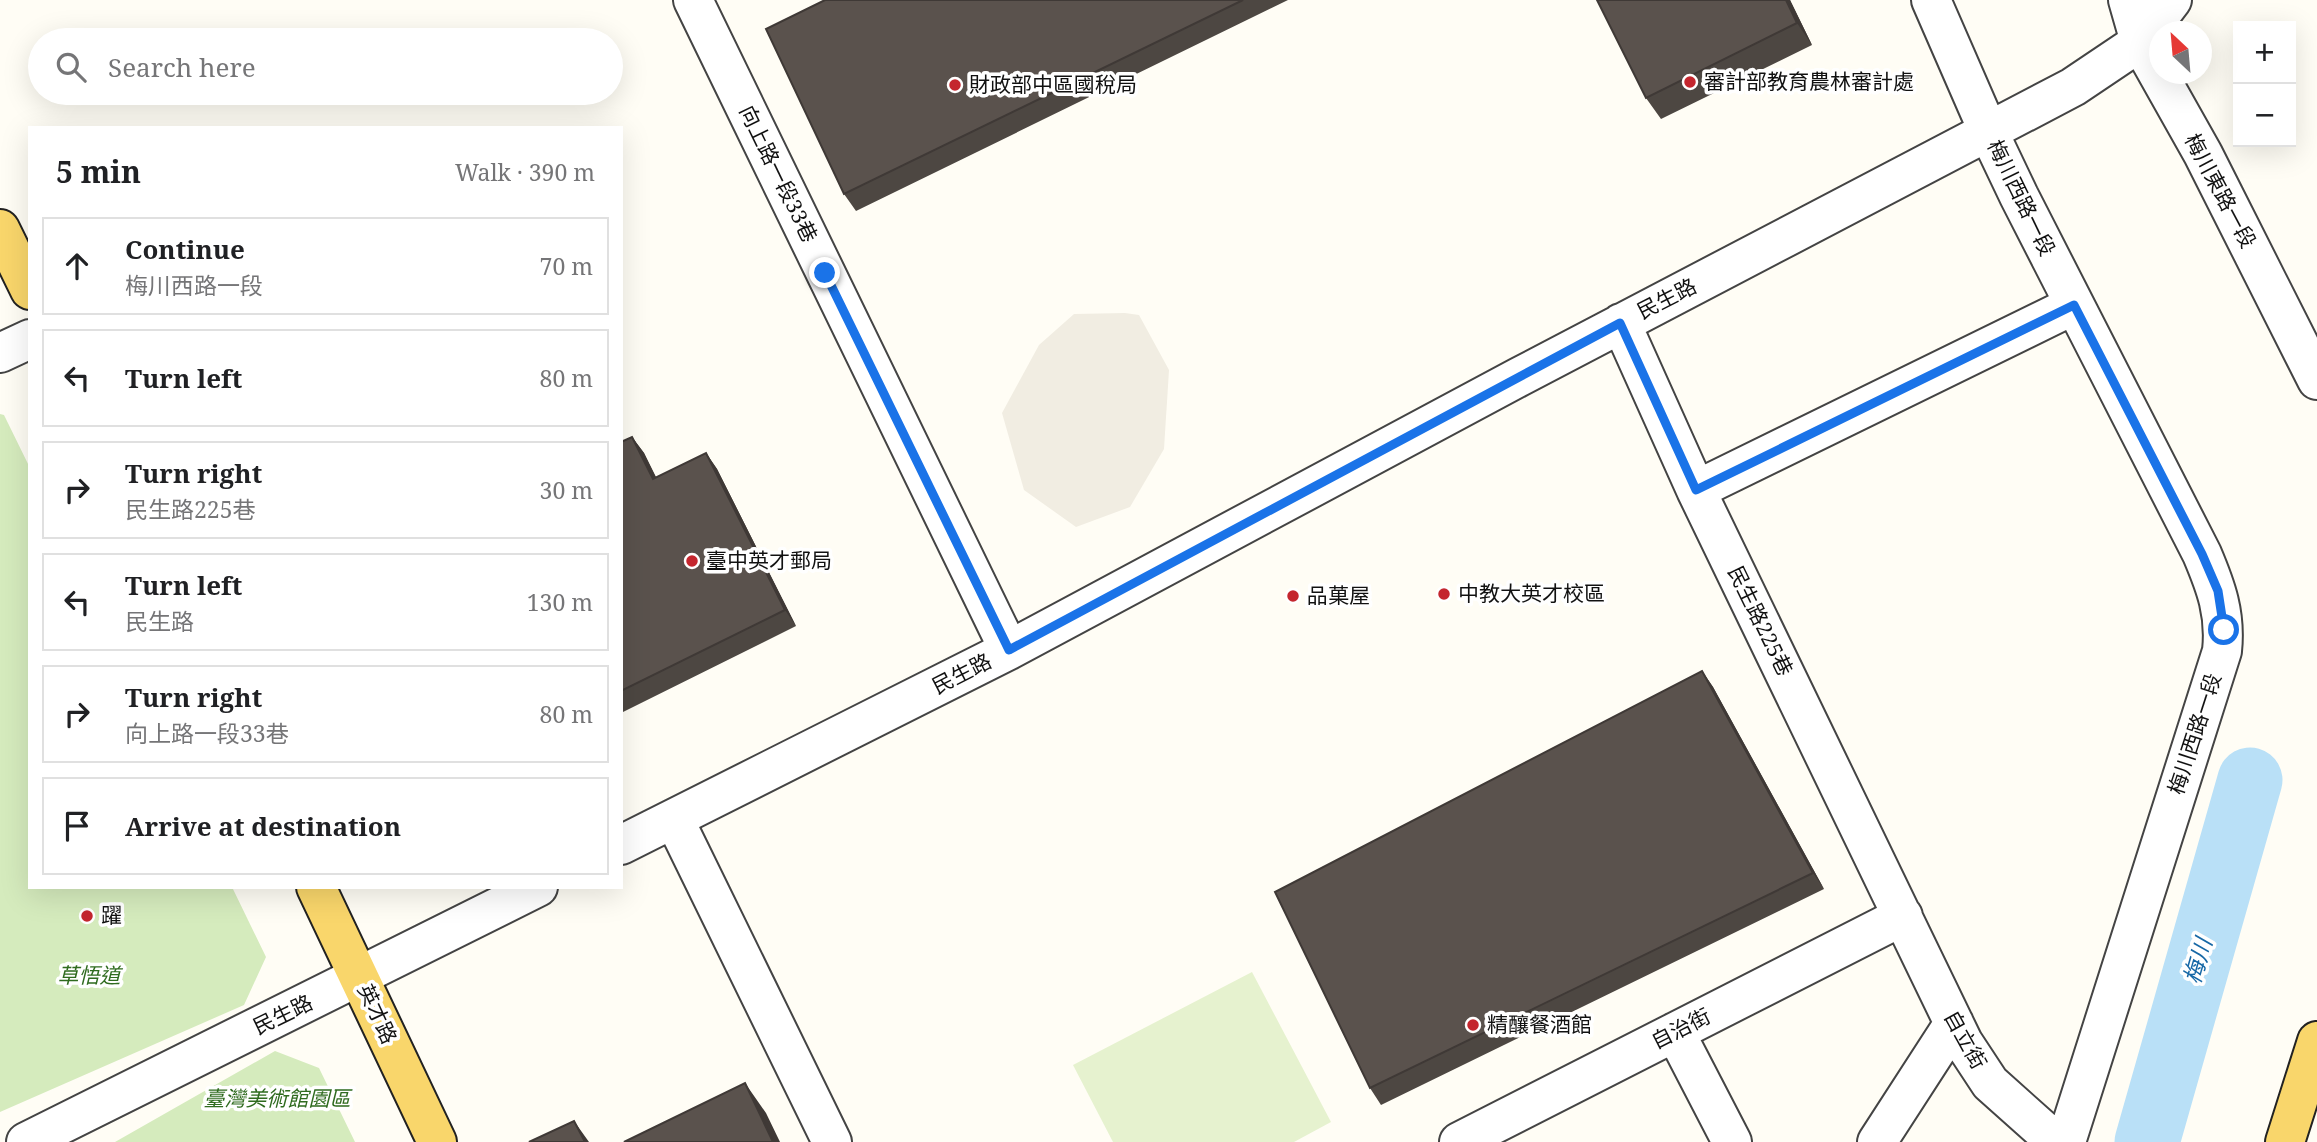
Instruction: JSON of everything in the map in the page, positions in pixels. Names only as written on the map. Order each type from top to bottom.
[{"type":"main road","points":[[0,229],[28,286]]},
{"type":"main road","name":"英才路","points":[[317,889],[438,1142]]},
{"type":"main road","points":[[2285,1142],[2317,1041]]},
{"type":"street","name":"向上路一段33巷","points":[[693,0],[1009,650]]},
{"type":"street","name":"梅川西路一段","points":[[1931,0],[1989,133],[2202,554],[2218,591],[2224,630],[2222,651],[2066,1142]]},
{"type":"street","name":"梅川東路一段","points":[[2128,0],[2140,42],[2203,154],[2317,380]]},
{"type":"street","name":"民生路","points":[[623,844],[1009,650],[1620,323],[1989,133],[2073,87],[2140,42],[2172,0]]},
{"type":"street","points":[[1696,490],[2074,305]]},
{"type":"street","name":"民生路225巷","points":[[1620,323],[1696,490],[1903,916]]},
{"type":"street","points":[[0,353],[28,340]]},
{"type":"street","points":[[674,819],[832,1142]]},
{"type":"street","name":"民生路","points":[[26,1142],[534,889]]},
{"type":"street","name":"自立街","points":[[1903,916],[1963,1042],[1990,1083],[2056,1142]]},
{"type":"street","name":"自治街","points":[[1459,1142],[1903,916]]},
{"type":"street","points":[[1877,1142],[1954,1023]]},
{"type":"street","points":[[1675,1032],[1732,1142]]},
{"type":"green space","name":"草悟道","points":[[0,414],[4,415],[28,464],[28,889],[233,889],[266,957],[244,1005],[0,1112]]},
{"type":"green space","points":[[1252,972],[1331,1122],[1294,1142],[1113,1142],[1073,1065]]},
{"type":"green space","name":"臺灣美術館園區","points":[[275,1051],[319,1068],[355,1142],[115,1142]]},
{"type":"shaded area","points":[[1074,314],[1139,315],[1169,370],[1164,449],[1130,507],[1076,527],[1024,490],[1002,413],[1039,345]]},
{"type":"building","name":"財政部中區國稅局","points":[[825,0],[1243,0],[844,194],[766,29]]},
{"type":"building","name":"審計部教育農林審計處","points":[[1597,0],[1786,0],[1797,23],[1646,98]]},
{"type":"building","name":"臺中英才郵局","points":[[632,437],[653,479],[706,453],[785,610],[623,690],[623,441]]},
{"type":"building","points":[[1702,671],[1813,873],[1370,1088],[1275,892]]},
{"type":"building","points":[[745,1083],[773,1142],[624,1142]]},
{"type":"building","points":[[574,1121],[585,1142],[529,1142]]},
{"type":"waterway","name":"梅川","points":[[2147,1142],[2250,780]]},
{"type":"place","name":"審計部教育農林審計處","points":[[1690,82]]},
{"type":"place","name":"財政部中區國稅局","points":[[955,85]]},
{"type":"place","name":"臺中英才郵局","points":[[692,561]]},
{"type":"place","name":"中教大英才校區","points":[[1444,594]]},
{"type":"place","name":"品菓屋","points":[[1293,596]]},
{"type":"place","name":"躍","points":[[87,916]]},
{"type":"place","name":"精釀餐酒館","points":[[1473,1025]]},
{"type":"route","points":[[825,273],[1009,650],[1620,323],[1696,490],[2074,305],[2202,554],[2218,591],[2224,630]]}]
